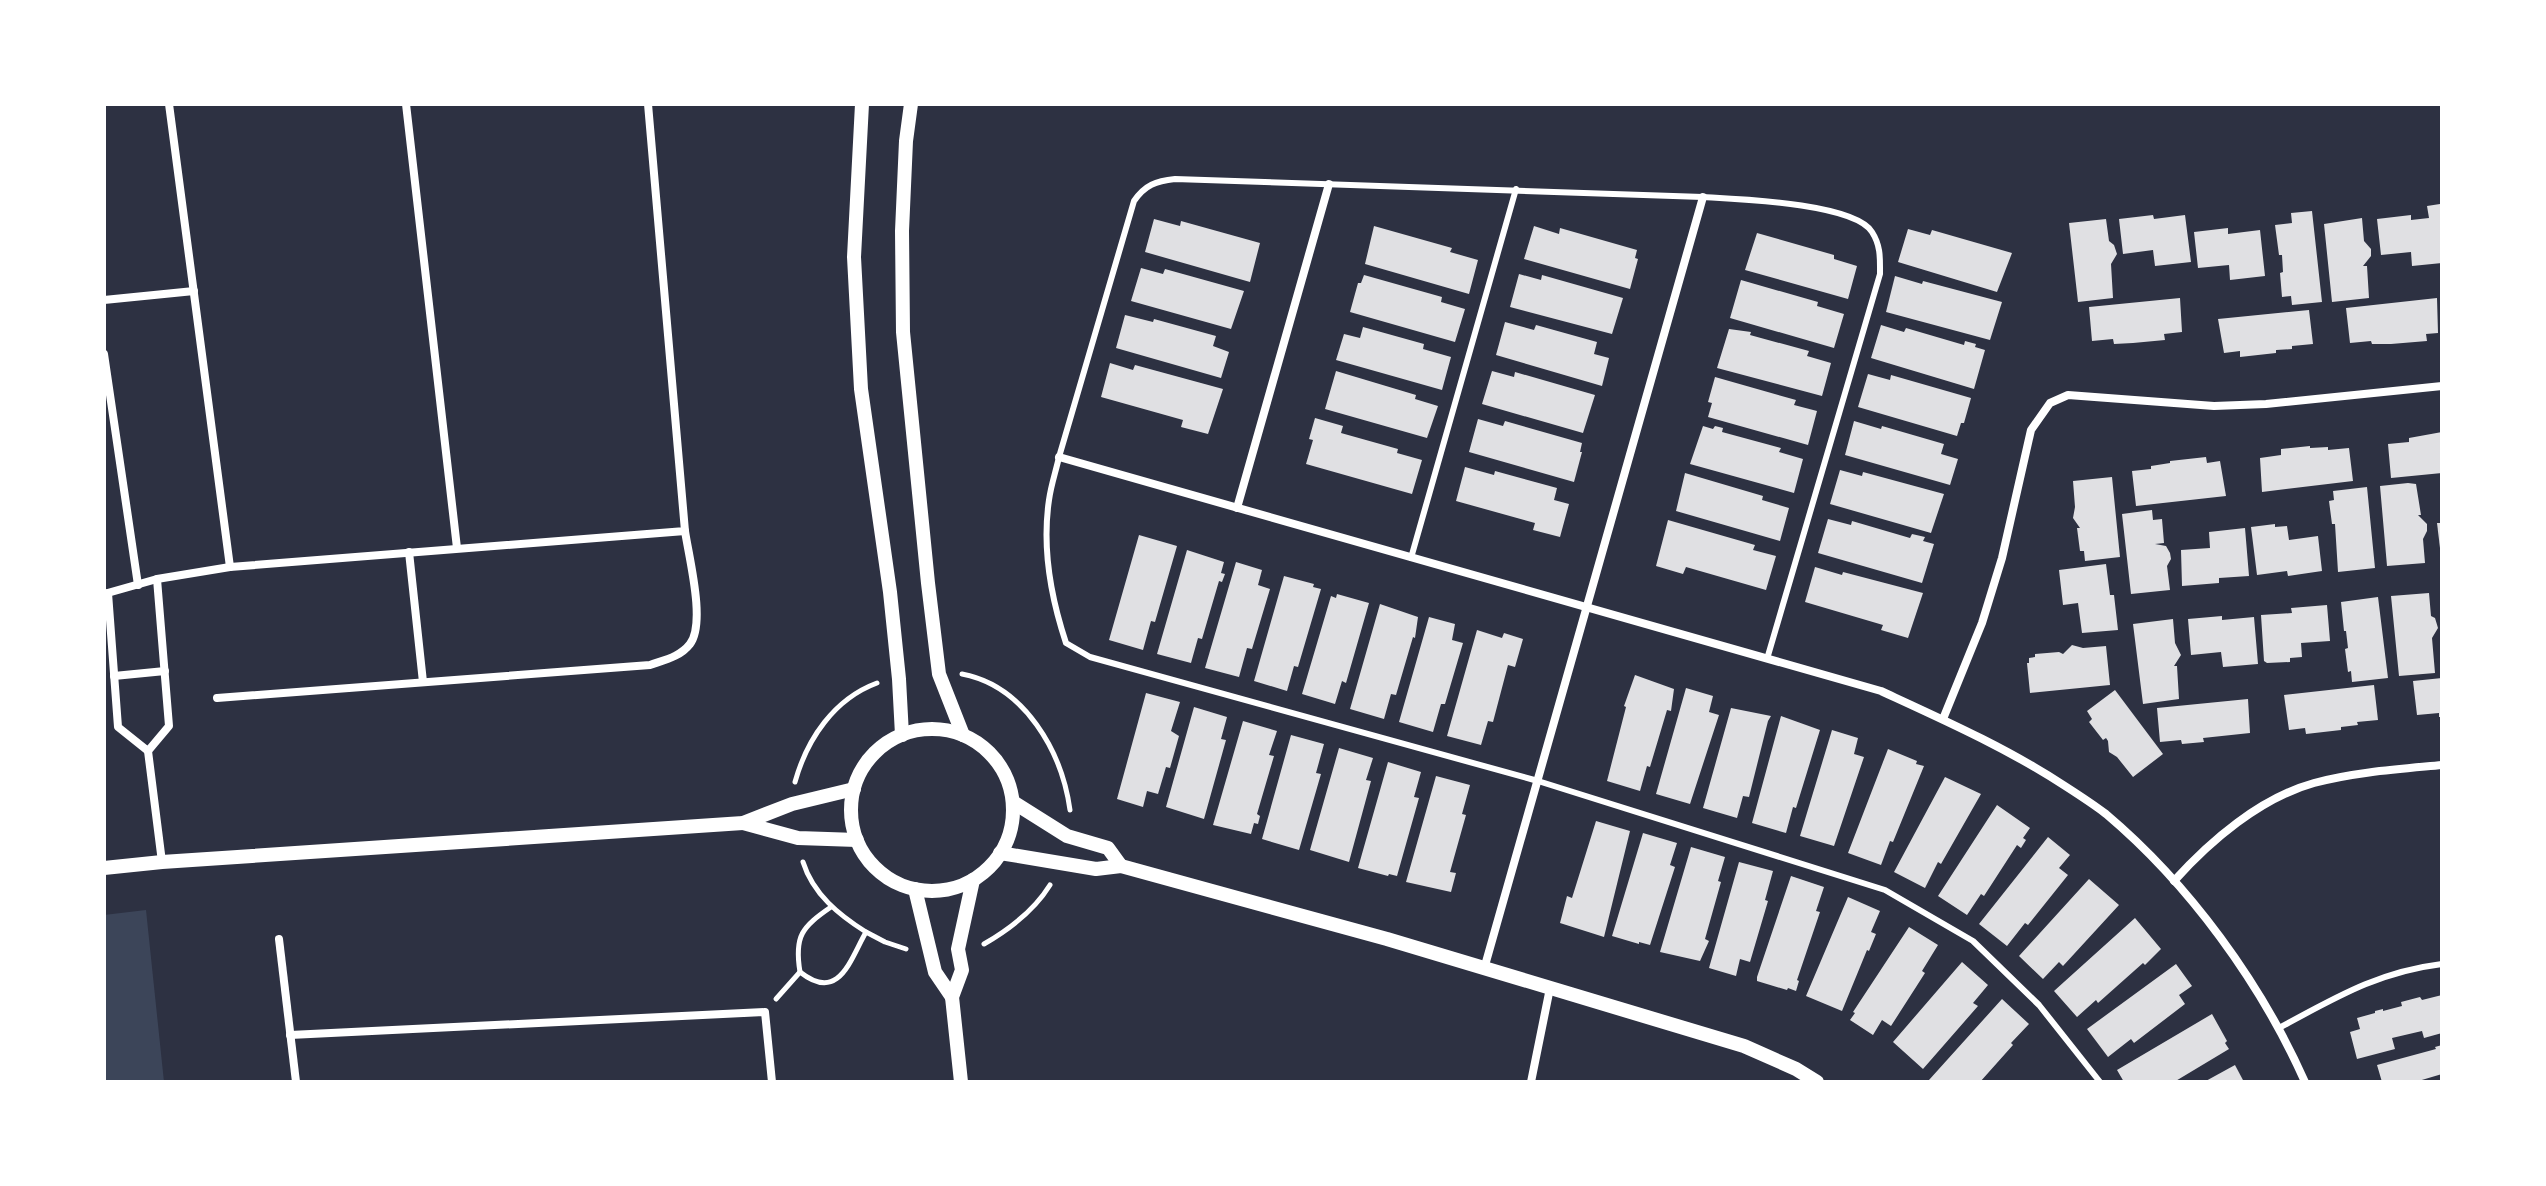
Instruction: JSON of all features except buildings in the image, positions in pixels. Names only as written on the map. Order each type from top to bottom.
[{"type":"street","points":[[169,104],[230,567]]},
{"type":"street","points":[[406,104],[457,548]]},
{"type":"street","points":[[217,698],[650,665],[675,657],[691,643],[698,624],[685,531],[648,104]]},
{"type":"street","points":[[862,104],[854,257],[861,389],[890,592],[902,735]]},
{"type":"street","points":[[911,104],[902,231],[904,346],[939,674],[963,735]]},
{"type":"street","points":[[1237,508],[1329,184]]},
{"type":"street","points":[[1484,969],[1703,197]]},
{"type":"street","points":[[104,300],[194,291]]},
{"type":"street","points":[[104,354],[138,585]]},
{"type":"street","points":[[1943,719],[1982,623],[2002,558],[2031,430],[2050,403],[2068,395],[2214,406],[2266,404],[2442,386]]},
{"type":"street","points":[[1059,457],[1881,691],[1992,742],[2036,767],[2104,813],[2174,881],[2231,952],[2279,1028],[2305,1082]]},
{"type":"street","points":[[162,862],[148,751],[118,727],[106,594],[157,579],[230,567],[685,531]]},
{"type":"street","points":[[409,552],[423,682]]},
{"type":"street","points":[[148,751],[169,726],[157,579]]},
{"type":"street","points":[[114,676],[165,671]]},
{"type":"street","points":[[922,729],[942,729],[963,735],[982,745],[997,761],[1008,780],[1013,802],[1011,828],[1000,853],[973,880],[944,890],[915,889],[896,883],[879,872],[866,858],[857,840],[851,815],[854,789],[864,766],[881,747],[902,735],[922,729]]},
{"type":"street","points":[[2174,881],[2201,852],[2255,809],[2312,784],[2398,769],[2442,765]]},
{"type":"street","points":[[104,868],[743,823],[792,804],[854,789]]},
{"type":"street","points":[[1013,802],[1067,836],[1108,848],[1121,866]]},
{"type":"street","points":[[743,823],[798,838],[857,840]]},
{"type":"street","points":[[1000,853],[1096,869],[1121,866],[1744,1046],[1817,1082]]},
{"type":"street","points":[[961,1082],[952,997],[962,970],[958,949],[973,880]]},
{"type":"street","points":[[915,889],[935,972],[952,997]]},
{"type":"street","points":[[279,939],[296,1082]]},
{"type":"street","points":[[1531,1082],[1550,988]]},
{"type":"street","points":[[290,1035],[765,1012],[772,1082]]},
{"type":"lane","points":[[1767,659],[1880,274],[1880,249],[1871,229],[1855,218],[1782,202],[1516,189],[1175,179],[1158,181],[1143,189],[1134,201],[1049,500],[1047,536],[1055,609],[1066,643],[1090,657],[1538,781],[1885,890],[1973,941],[2039,1005],[2100,1082]]},
{"type":"lane","points":[[1411,558],[1516,189]]},
{"type":"lane","points":[[2279,1028],[2354,987],[2392,973],[2442,964]]},
{"type":"path","points":[[953,672],[990,684],[1040,728],[1055,752],[1066,783],[1072,821]]},
{"type":"path","points":[[794,786],[802,759],[817,731],[849,697],[882,681]]},
{"type":"path","points":[[802,860],[831,907],[885,942],[917,951]]},
{"type":"path","points":[[976,948],[1022,917],[1043,896],[1055,877]]},
{"type":"path","points":[[831,907],[811,921],[800,935],[797,945],[800,972],[812,981],[829,982],[842,977],[866,932]]},
{"type":"path","points":[[765,1012],[800,972]]},
{"type":"shaded area","points":[[146,910],[164,1082],[104,1082],[104,915]]}]
